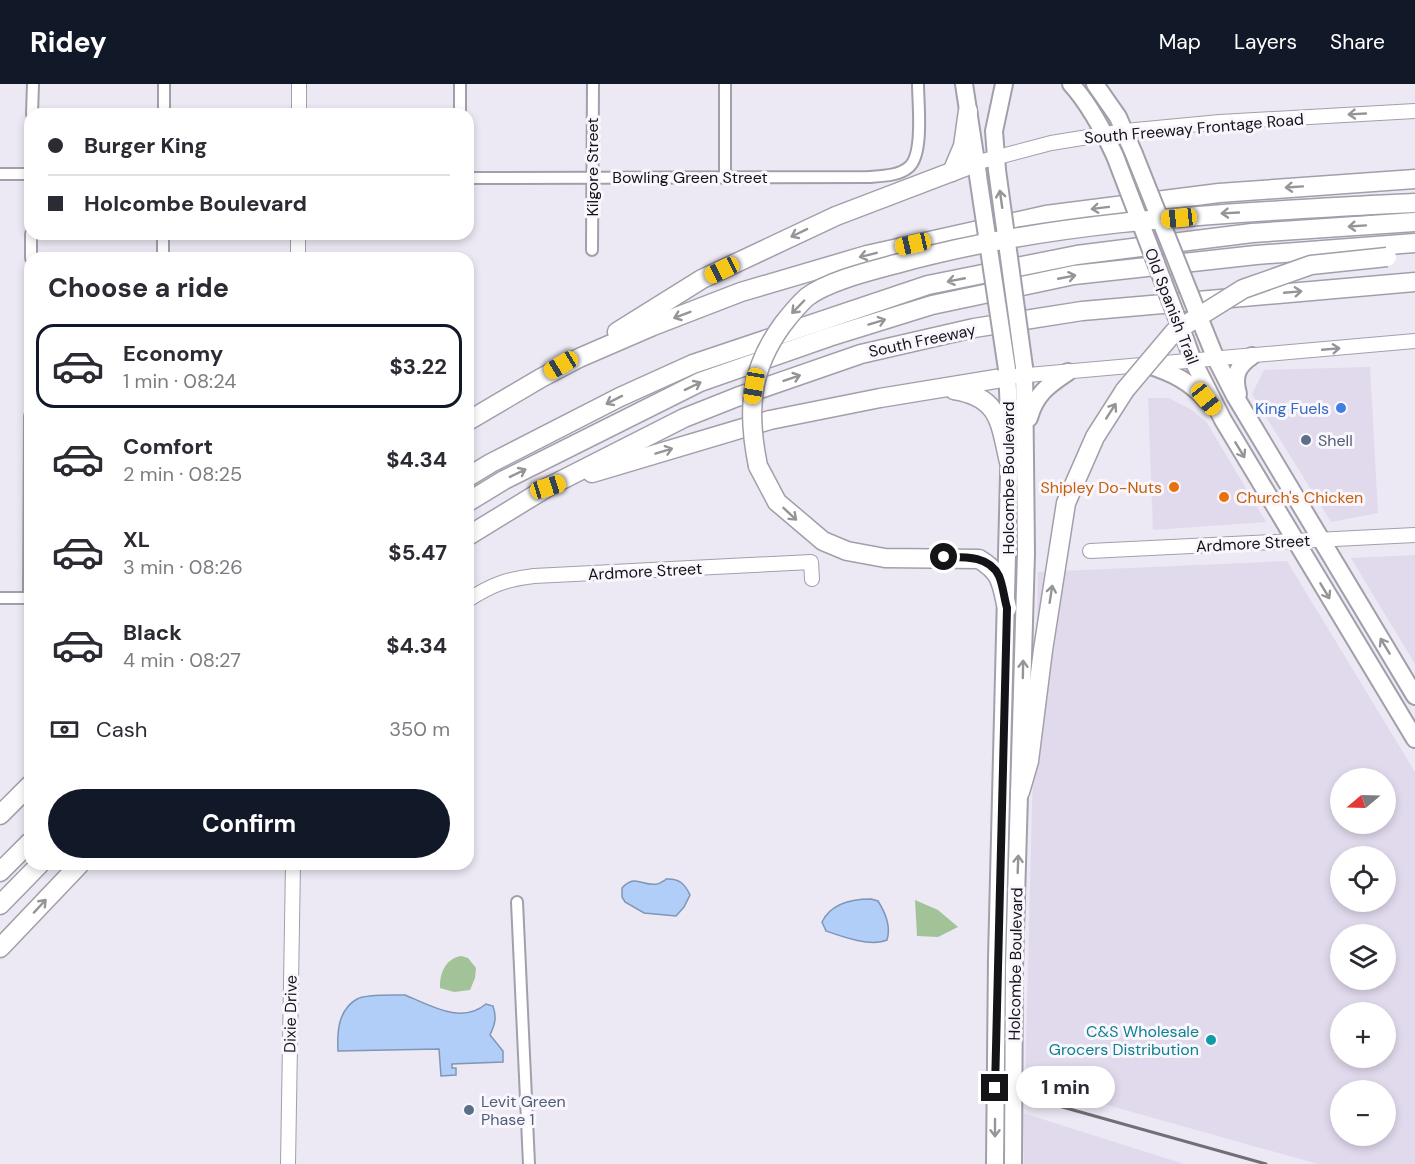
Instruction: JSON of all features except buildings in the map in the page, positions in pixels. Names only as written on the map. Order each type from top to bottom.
[{"type":"highway","points":[[952,172],[965,138],[968,111]]},
{"type":"highway","points":[[474,417],[702,279],[836,216],[952,172],[977,169]]},
{"type":"highway","points":[[541,378],[579,358],[741,292],[879,252],[1046,215],[1219,193],[1415,179]]},
{"type":"highway","points":[[1007,608],[999,575],[989,565],[978,559],[963,557],[885,558],[847,551],[822,541],[777,501],[758,466],[751,418],[756,373],[773,337],[808,296],[847,278],[997,240],[1063,230],[1221,213],[1415,203]]},
{"type":"highway","points":[[474,473],[620,397],[693,364],[928,285],[1088,254],[1252,233],[1415,222]]},
{"type":"highway","points":[[474,498],[504,480],[700,382],[829,337],[932,305],[1074,275],[1256,255],[1415,243]]},
{"type":"highway","points":[[1020,792],[1029,761],[1044,640],[1066,503],[1095,437],[1125,390],[1174,332],[1243,289],[1311,265],[1415,256]]},
{"type":"highway","name":"South Freeway","points":[[474,532],[548,487],[684,418],[736,397],[861,354],[974,328],[1082,311],[1415,282]]},
{"type":"highway","points":[[548,487],[770,420],[1016,372]]},
{"type":"highway","points":[[940,388],[972,392],[993,409],[999,419],[1010,462]]},
{"type":"highway","points":[[0,815],[24,791]]},
{"type":"highway","points":[[0,872],[24,848]]},
{"type":"highway","points":[[0,905],[34,870]]},
{"type":"highway","points":[[0,948],[74,870]]},
{"type":"main road","name":"Holcombe Boulevard","points":[[964,84],[977,169],[1016,372],[1010,462],[997,958],[995,1164]]},
{"type":"main road","name":"Holcombe Boulevard","points":[[1004,84],[994,131],[1016,372],[1025,437],[1026,553],[1014,967],[1012,1164]]},
{"type":"main road","name":"Old Spanish Trail","points":[[1071,84],[1105,134],[1193,362],[1222,420],[1415,740]]},
{"type":"main road","name":"Old Spanish Trail","points":[[1095,84],[1118,117],[1125,132],[1216,359],[1242,409],[1415,696]]},
{"type":"main road","points":[[1242,409],[1236,372],[1239,366],[1252,356]]},
{"type":"main road","points":[[1148,365],[1172,373],[1195,387],[1222,420]]},
{"type":"main road","points":[[1025,437],[1032,407],[1037,397],[1043,389],[1068,372]]},
{"type":"main road","points":[[1387,693],[1406,681]]},
{"type":"street","points":[[32,108],[33,84]]},
{"type":"street","points":[[164,84],[164,108]]},
{"type":"street","points":[[299,84],[299,108]]},
{"type":"street","points":[[460,84],[460,108]]},
{"type":"street","name":"Kilgore Street","points":[[592,84],[592,250]]},
{"type":"street","points":[[725,84],[725,178]]},
{"type":"street","name":"Bowling Green Street","points":[[474,178],[868,177],[901,172],[910,167],[916,156],[918,84]]},
{"type":"street","name":"South Freeway Frontage Road","points":[[977,169],[1051,143],[1105,134],[1220,122],[1415,111]]},
{"type":"street","points":[[0,174],[24,174]]},
{"type":"street","points":[[1016,372],[1068,372],[1415,341]]},
{"type":"street","name":"Ardmore Street","points":[[1090,550],[1415,535]]},
{"type":"street","name":"Ardmore Street","points":[[474,596],[491,585],[534,576],[811,562],[812,579]]},
{"type":"street","points":[[0,598],[24,598]]},
{"type":"street","name":"Dixie Drive","points":[[288,1164],[293,870]]},
{"type":"street","points":[[517,902],[529,1164]]},
{"type":"shaded area","points":[[1370,367],[1378,513],[1331,522],[1252,394],[1264,370]]},
{"type":"shaded area","points":[[1148,398],[1169,398],[1192,410],[1207,423],[1266,522],[1153,530]]},
{"type":"shaded area","points":[[1415,555],[1415,664],[1351,558]]},
{"type":"shaded area","points":[[1287,561],[1415,772],[1415,1164],[1318,1164],[1025,1082],[1038,572]]},
{"type":"shaded area","points":[[1023,1113],[1184,1164],[1024,1164]]},
{"type":"green space","points":[[915,900],[938,910],[958,927],[938,937],[917,936]]},
{"type":"green space","points":[[461,956],[468,958],[476,968],[470,990],[454,992],[440,988],[444,967],[451,960]]},
{"type":"water","points":[[666,879],[681,882],[690,895],[676,916],[644,913],[625,902],[622,897],[622,888],[631,881],[658,884]]},
{"type":"water","points":[[871,899],[878,901],[885,915],[888,925],[887,940],[865,942],[826,931],[822,922],[836,906],[850,901]]},
{"type":"water","points":[[405,995],[435,1008],[456,1013],[476,1010],[486,1004],[493,1006],[495,1021],[490,1035],[503,1051],[503,1062],[452,1064],[452,1068],[456,1068],[456,1075],[441,1076],[439,1049],[338,1051],[340,1022],[342,1015],[351,1004],[366,996]]},
{"type":"railway","points":[[1023,1096],[1266,1164]]},
{"type":"place","name":"King Fuels","points":[[1341,408]]},
{"type":"place","name":"Shell","points":[[1306,440]]},
{"type":"place","name":"Shipley Do-Nuts","points":[[1174,487]]},
{"type":"place","name":"Church's Chicken","points":[[1224,497]]},
{"type":"place","name":"C&S Wholesale Grocers Distribution","points":[[1211,1040]]},
{"type":"place","name":"Levit Green Phase 1","points":[[469,1110]]},
{"type":"route","points":[[944,557],[978,559],[989,565],[999,575],[1007,608],[995,1088]]}]
